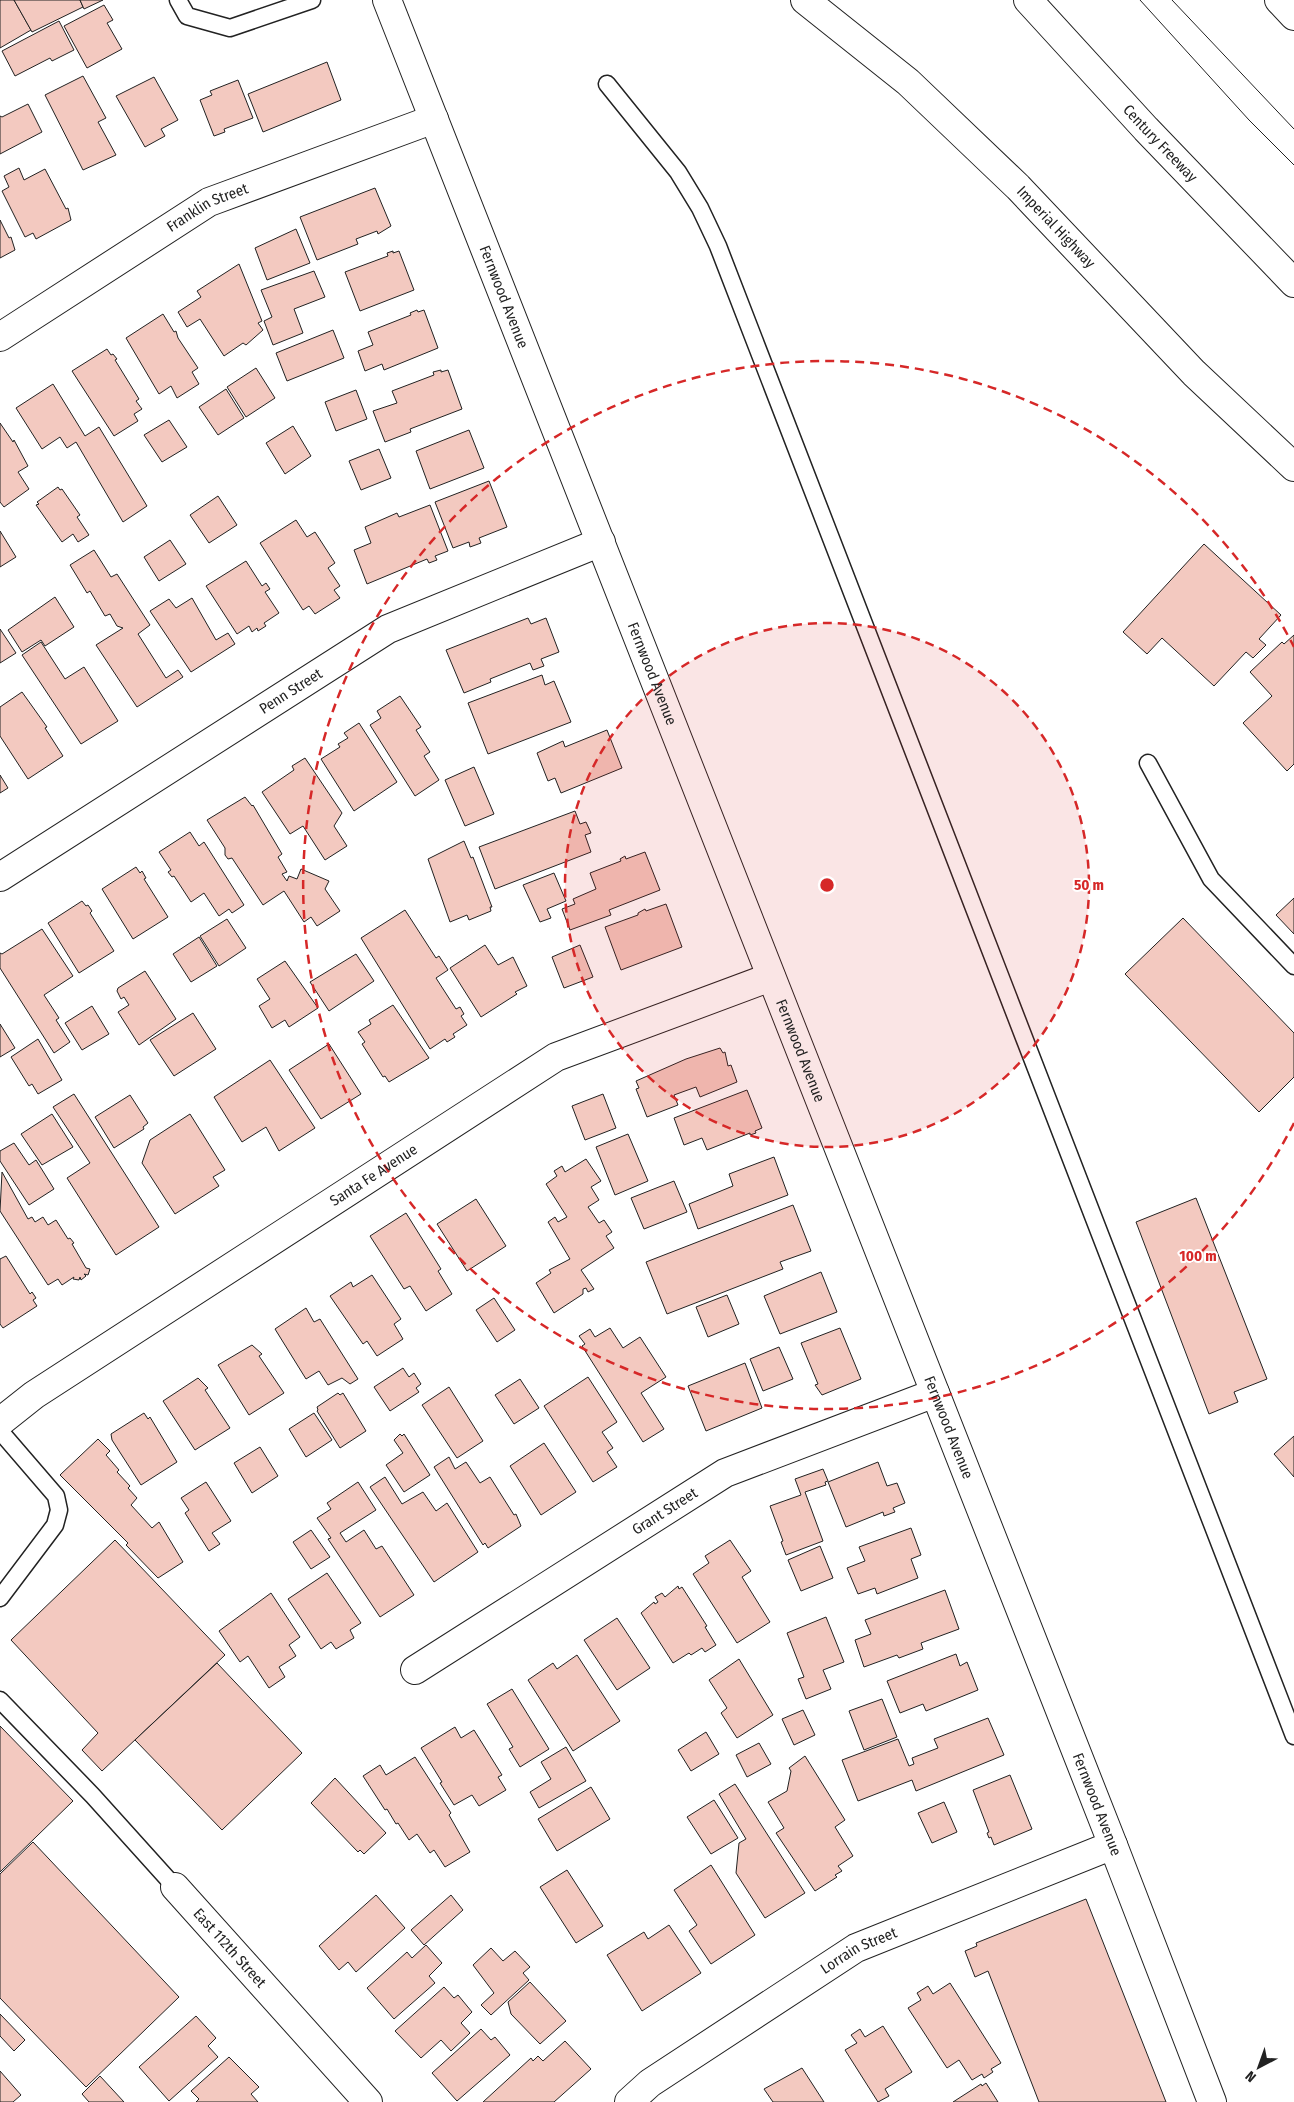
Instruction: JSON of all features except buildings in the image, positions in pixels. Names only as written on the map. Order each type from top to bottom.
[{"type":"main road","name":"Fernwood Avenue","points":[[387,0],[1113,1844],[1212,2102]]},
{"type":"main road","name":"Imperial Highway","points":[[805,0],[908,82],[1018,187],[1194,373],[1294,467]]},
{"type":"main road","name":"Century Freeway","points":[[1028,0],[1140,122],[1294,284]]},
{"type":"main road","points":[[1279,0],[1294,16]]},
{"type":"main road","name":"Franklin Street","points":[[0,337],[209,202],[434,118]]},
{"type":"main road","name":"Penn Street","points":[[0,877],[388,628],[601,542]]},
{"type":"main road","name":"Santa Fe Avenue","points":[[0,1422],[34,1395],[556,1057],[772,977]]},
{"type":"main road","name":"Grant Street","points":[[415,1670],[725,1473],[935,1393]]},
{"type":"main road","name":"Lorrain Street","points":[[629,2102],[650,2083],[856,1948],[1113,1844]]},
{"type":"main road","name":"East 112th Street","points":[[175,1887],[368,2102]]},
{"type":"lane","points":[[178,0],[187,16],[230,28],[312,0]]},
{"type":"lane","points":[[607,84],[678,172],[700,208],[718,246],[1294,1736]]},
{"type":"lane","points":[[1148,763],[1211,879],[1294,966]]},
{"type":"lane","points":[[0,1431],[56,1496],[59,1510],[55,1525],[0,1598]]},
{"type":"lane","name":"East 112th Street","points":[[0,1700],[93,1796],[175,1887]]},
{"type":"tram line","points":[[1140,0],[1249,120],[1294,165]]},
{"type":"tram line","points":[[1172,0],[1294,129]]}]
